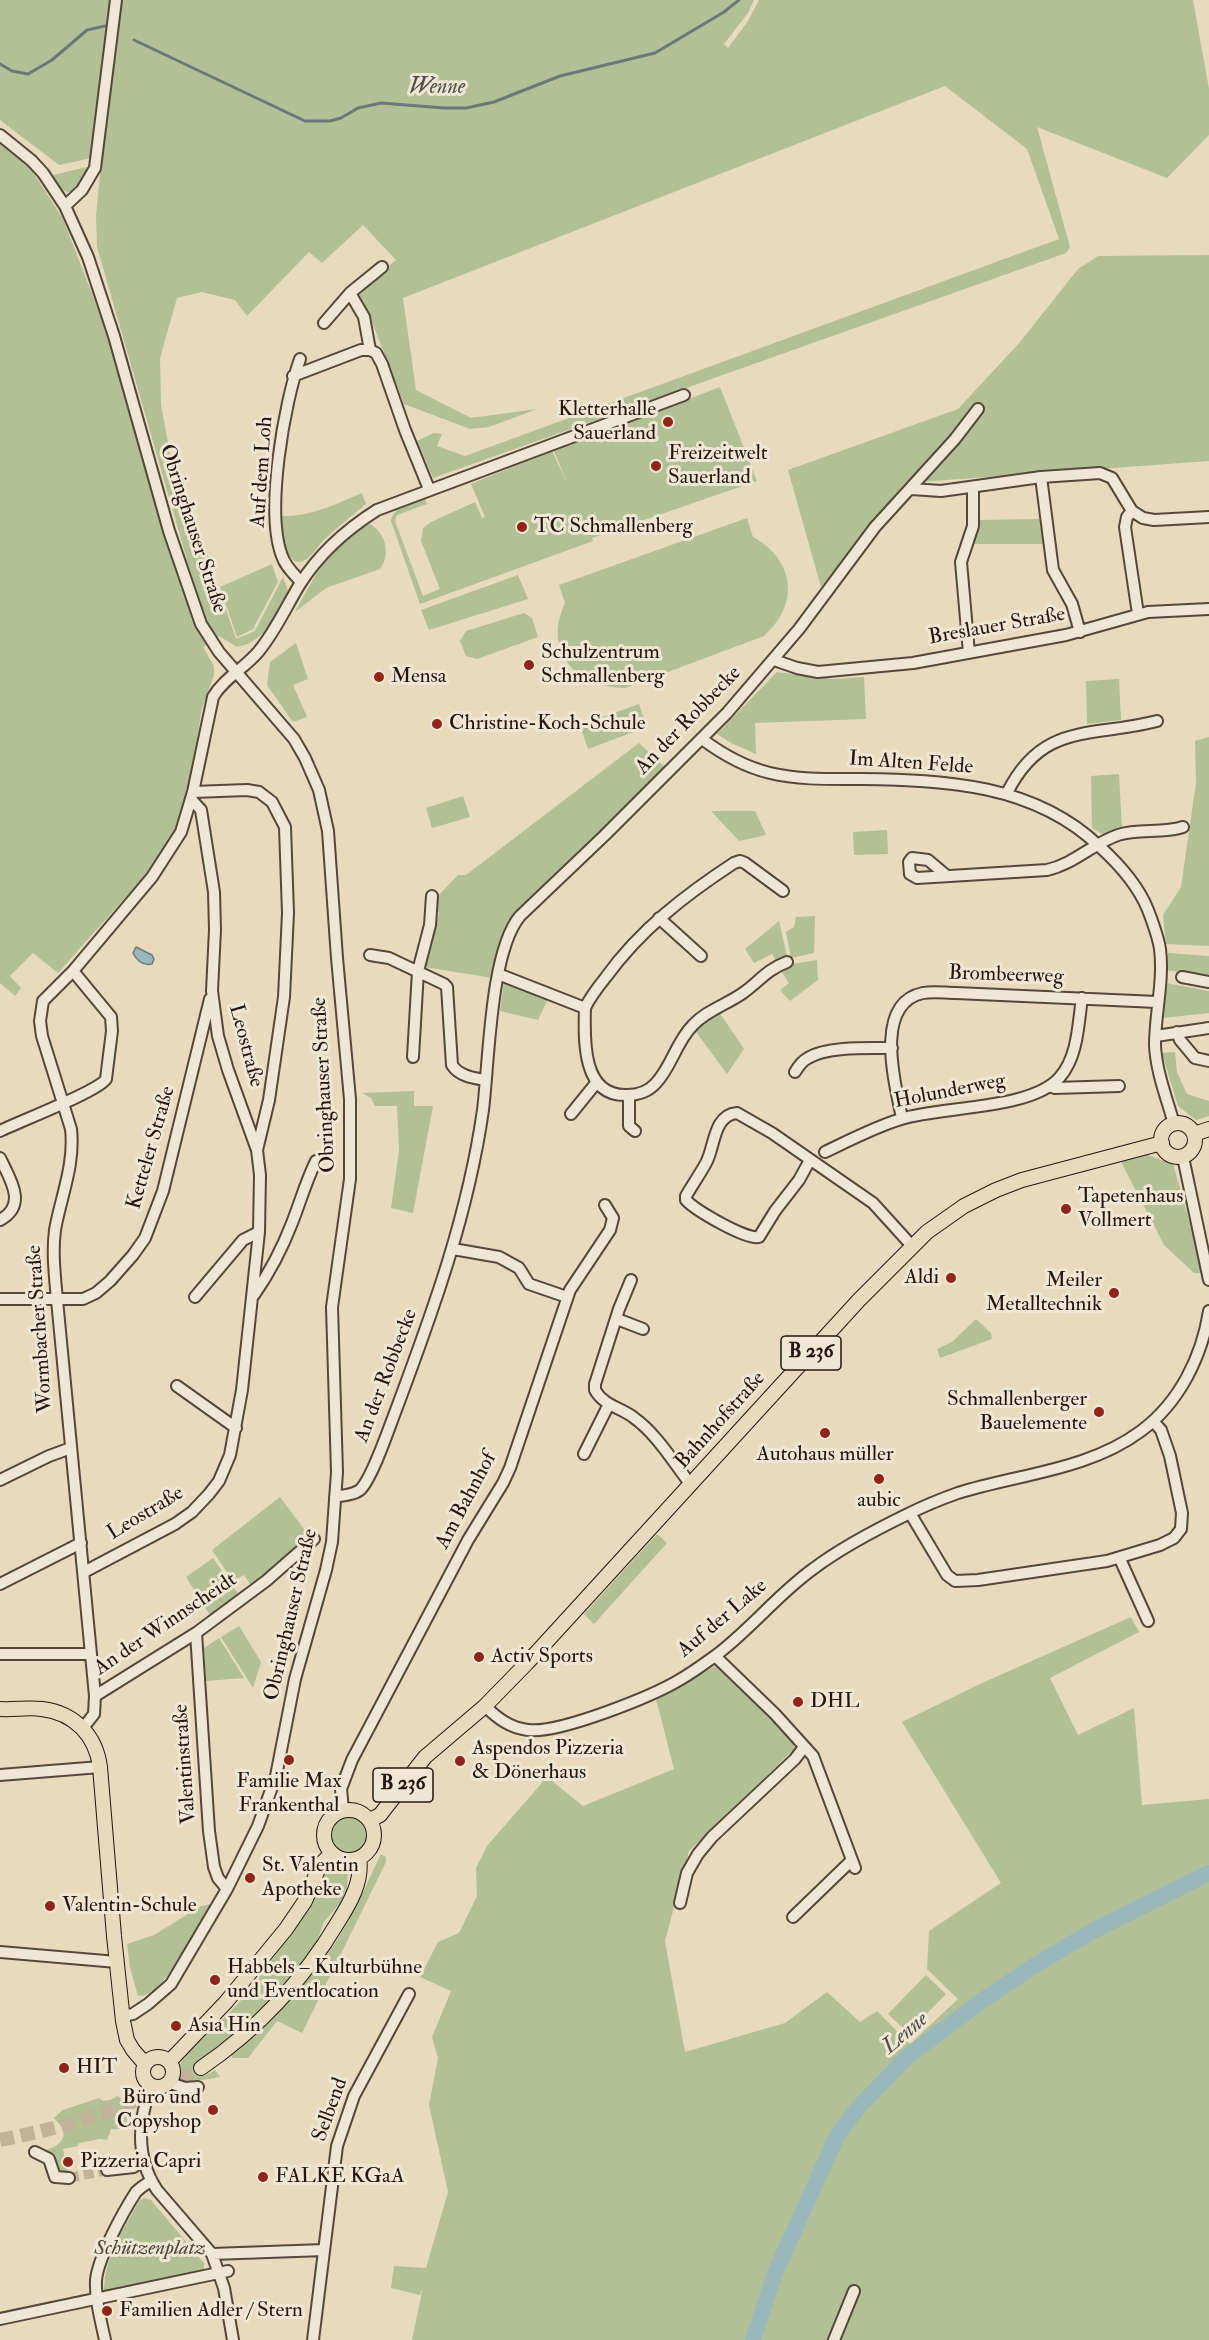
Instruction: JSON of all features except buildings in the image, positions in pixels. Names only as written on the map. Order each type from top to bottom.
[{"type":"main road","points":[[1174,1124],[1188,1126],[1194,1134],[1195,1145],[1183,1157],[1167,1153],[1161,1143],[1163,1133],[1174,1124]]},
{"type":"main road","points":[[1194,1134],[1209,1130]]},
{"type":"main road","name":"Bahnhofstraße","points":[[370,1820],[380,1815],[425,1757],[485,1706],[527,1664],[859,1300],[912,1246],[952,1214],[996,1190],[1022,1180],[1161,1143]]},
{"type":"main road","points":[[0,1709],[44,1709],[66,1716],[83,1728],[96,1748],[100,1767],[123,2016],[127,2040],[134,2054],[145,2064]]},
{"type":"main road","points":[[343,1810],[358,1811],[370,1820],[375,1834],[371,1848],[359,1858],[344,1859],[332,1853],[325,1840],[326,1826],[333,1815],[343,1810]]},
{"type":"main road","points":[[170,2061],[226,2002],[286,1929],[305,1901],[320,1866],[332,1853]]},
{"type":"main road","points":[[201,2068],[262,2020],[308,1969],[325,1945],[354,1893],[360,1871],[359,1858]]},
{"type":"main road","points":[[158,2056],[170,2061],[174,2074],[170,2083],[161,2087],[151,2086],[144,2078],[145,2064],[158,2056]]},
{"type":"street","points":[[65,206],[82,190],[95,168],[116,0]]},
{"type":"street","name":"Obringhauser Straße","points":[[0,135],[38,167],[65,206],[88,257],[114,336],[169,531],[195,609],[210,640],[294,739],[319,790],[328,831],[352,1143],[347,1207],[332,1307],[335,1497],[330,1555],[295,1679],[276,1776],[258,1826],[227,1889],[167,1989],[133,2014],[123,2016]]},
{"type":"street","points":[[324,323],[350,293],[382,267]]},
{"type":"street","points":[[350,293],[364,317],[370,350]]},
{"type":"street","points":[[294,375],[361,350],[376,353],[429,489]]},
{"type":"street","name":"Auf dem Loh","points":[[300,359],[294,375],[282,437],[276,520],[278,546],[282,559],[301,582]]},
{"type":"street","points":[[238,673],[270,637],[301,582],[330,546],[362,519],[377,510],[429,489],[684,395]]},
{"type":"street","name":"An der Robbecke","points":[[335,1497],[357,1492],[367,1479],[384,1442],[437,1301],[453,1249],[472,1170],[483,1108],[498,975],[509,934],[520,916],[702,739],[774,660],[875,528],[955,439],[978,409]]},
{"type":"street","points":[[911,489],[934,492],[1041,477],[1100,473],[1106,474],[1117,485],[1132,511],[1143,518],[1154,520],[1209,517]]},
{"type":"street","name":"Breslauer Straße","points":[[774,660],[818,672],[913,663],[1080,632],[1072,604],[1053,570],[1041,477]]},
{"type":"street","points":[[969,653],[962,562],[973,526],[973,487]]},
{"type":"street","points":[[1132,511],[1127,517],[1125,526],[1138,614]]},
{"type":"street","points":[[1080,632],[1138,614],[1209,609]]},
{"type":"street","name":"Wormbacher Straße","points":[[83,1728],[94,1714],[94,1696],[57,1300],[54,1244],[72,1154],[71,1130],[42,1036],[40,1010],[50,992],[73,971],[163,862],[181,832],[193,795],[213,697],[221,686],[238,673]]},
{"type":"street","points":[[1007,793],[1022,767],[1031,757],[1048,745],[1083,732],[1157,721]]},
{"type":"street","name":"Im Alten Felde","points":[[702,739],[735,760],[771,773],[832,778],[935,781],[1007,793],[1053,813],[1097,843],[1136,888],[1148,910],[1160,949],[1161,970],[1155,1047],[1161,1080],[1174,1124]]},
{"type":"street","points":[[193,795],[247,790],[259,792],[272,802],[285,827],[288,883],[284,997],[269,1100],[257,1150]]},
{"type":"street","name":"Leostraße","points":[[84,1572],[164,1530],[192,1512],[219,1481],[230,1455],[236,1428],[252,1298],[261,1196],[257,1150],[218,1036],[212,991],[214,892],[201,810],[193,795]]},
{"type":"street","points":[[946,876],[1025,872],[1058,867],[1068,864],[1097,843],[1120,834],[1170,831],[1183,827]]},
{"type":"street","points":[[783,891],[740,861],[681,899],[659,918],[616,963],[585,1008],[587,1059],[591,1072],[597,1082],[613,1093],[628,1095],[645,1091],[658,1081],[683,1037],[696,1022],[743,993],[769,970],[787,962]]},
{"type":"street","points":[[413,1057],[418,971],[430,925],[432,896]]},
{"type":"street","points":[[659,918],[701,956]]},
{"type":"street","points":[[370,955],[389,958],[447,987],[451,1060],[454,1069],[465,1075],[485,1080]]},
{"type":"street","points":[[0,1131],[105,1082],[112,1031],[111,1017],[73,971]]},
{"type":"street","points":[[498,975],[585,1008]]},
{"type":"street","points":[[1182,977],[1209,982]]},
{"type":"street","name":"Ketteler Straße","points":[[0,1299],[83,1299],[96,1293],[110,1281],[145,1238],[164,1191],[212,991]]},
{"type":"street","name":"Brombeerweg","points":[[902,1118],[892,1048],[892,1026],[898,1009],[910,999],[923,993],[1157,1002]]},
{"type":"street","points":[[1050,1086],[1058,1079],[1071,1057],[1082,998]]},
{"type":"street","points":[[1156,1036],[1209,1028]]},
{"type":"street","points":[[1177,1032],[1180,1040],[1195,1059],[1209,1060]]},
{"type":"street","points":[[795,1072],[808,1058],[817,1054],[831,1051],[892,1048]]},
{"type":"street","points":[[571,1114],[597,1082]]},
{"type":"street","name":"Holunderweg","points":[[825,1152],[902,1118],[1021,1098],[1050,1086],[1055,1088],[1119,1086]]},
{"type":"street","points":[[628,1095],[629,1126],[635,1131]]},
{"type":"street","points":[[810,1160],[800,1180],[775,1211],[759,1237],[747,1237],[686,1200],[686,1196],[707,1161],[716,1131],[731,1113],[737,1113],[750,1119],[873,1203],[912,1246]]},
{"type":"street","points":[[1183,1157],[1209,1280]]},
{"type":"street","points":[[0,1158],[16,1194],[12,1209],[0,1220]]},
{"type":"street","points":[[252,1298],[279,1253],[293,1222],[307,1178],[316,1161]]},
{"type":"street","name":"Am Bahnhof","points":[[343,1810],[340,1789],[352,1760],[468,1540],[506,1476],[567,1297],[609,1230],[613,1218],[605,1205]]},
{"type":"street","points":[[195,1297],[243,1240],[259,1232]]},
{"type":"street","points":[[453,1249],[499,1257],[519,1268],[529,1284],[567,1297]]},
{"type":"street","points":[[631,1280],[595,1384],[598,1395],[634,1418],[658,1442],[691,1485]]},
{"type":"street","name":"Auf der Lake","points":[[485,1706],[502,1721],[516,1727],[531,1730],[556,1728],[664,1688],[689,1675],[715,1656],[814,1568],[876,1530],[958,1493],[1061,1467],[1102,1454],[1128,1440],[1153,1421],[1189,1374],[1202,1341],[1209,1311]]},
{"type":"street","points":[[617,1319],[643,1329]]},
{"type":"street","points":[[177,1386],[236,1428]]},
{"type":"street","points":[[584,1454],[609,1404]]},
{"type":"street","points":[[910,1513],[947,1575],[955,1581],[978,1580],[1120,1558],[1160,1545],[1174,1538],[1181,1528],[1182,1513],[1172,1463],[1161,1430],[1153,1421]]},
{"type":"street","points":[[0,1480],[49,1456],[71,1449]]},
{"type":"street","name":"An der Winnscheidt","points":[[94,1696],[196,1633],[266,1581],[314,1539]]},
{"type":"street","points":[[0,1584],[81,1543]]},
{"type":"street","points":[[1120,1558],[1148,1621]]},
{"type":"street","name":"Valentinstraße","points":[[196,1633],[209,1831],[214,1867],[218,1878],[227,1889]]},
{"type":"street","points":[[0,1654],[91,1654]]},
{"type":"street","points":[[715,1656],[775,1714],[818,1763],[853,1864],[793,1917]]},
{"type":"street","points":[[680,1903],[687,1873],[698,1854],[712,1837],[795,1759],[804,1747]]},
{"type":"street","points":[[0,1776],[100,1767]]},
{"type":"street","points":[[0,1952],[117,1962]]},
{"type":"street","name":"Selbend","points":[[313,2340],[336,2152],[354,2096],[409,1994]]},
{"type":"street","points":[[170,2083],[185,2088],[198,2088]]},
{"type":"street","points":[[151,2086],[143,2113],[142,2158],[151,2181],[164,2200],[212,2254],[224,2273],[224,2288],[233,2340]]},
{"type":"street","points":[[35,2152],[49,2159],[55,2176],[69,2178]]},
{"type":"street","points":[[107,2170],[134,2167]]},
{"type":"street","points":[[105,2340],[97,2300],[98,2268],[135,2194],[151,2181]]},
{"type":"street","points":[[212,2254],[324,2250]]},
{"type":"street","points":[[0,2319],[97,2300],[206,2274],[224,2273]]},
{"type":"street","points":[[834,2340],[854,2291]]},
{"type":"green space","points":[[0,0],[754,0],[748,13],[724,44],[728,48],[748,21],[759,0],[1193,0],[1209,89],[1209,135],[1167,178],[1037,127],[1070,247],[1066,253],[433,478],[417,441],[434,433],[442,434],[437,446],[465,456],[1059,239],[1027,149],[945,86],[403,298],[416,390],[471,418],[537,409],[489,427],[470,429],[404,404],[368,312],[358,293],[396,260],[363,225],[322,263],[309,252],[247,316],[235,300],[202,292],[177,298],[160,358],[161,405],[174,476],[194,515],[236,639],[255,631],[283,577],[288,590],[269,625],[256,639],[237,647],[219,636],[203,647],[214,666],[214,675],[202,708],[189,787],[171,846],[58,973],[33,953],[10,976],[21,988],[15,996],[0,983],[0,143],[31,169],[63,219],[103,322],[188,563],[97,247],[96,215],[116,15],[92,158],[59,165],[0,120]]},
{"type":"green space","points":[[87,167],[78,186],[70,192],[61,188],[53,175]]},
{"type":"green space","points":[[1209,255],[1209,461],[905,483],[821,587],[788,470],[958,409],[1020,342],[1078,269],[1098,256]]},
{"type":"green space","points":[[720,387],[757,481],[592,538],[593,541],[420,604],[391,521],[399,509],[425,499],[427,504],[397,515],[395,521],[423,596],[440,589],[421,541],[423,528],[475,502],[482,518],[485,517],[471,484],[552,451],[568,485],[554,451]]},
{"type":"green space","points":[[362,493],[366,504],[328,536],[306,560],[297,562],[292,559],[285,545],[281,516],[313,512]]},
{"type":"green space","points":[[747,518],[753,537],[778,558],[788,583],[783,610],[776,624],[764,636],[625,688],[592,681],[578,673],[568,663],[561,651],[558,636],[559,620],[565,603],[559,585]]},
{"type":"green space","points":[[1043,519],[1046,544],[972,544],[978,520]]},
{"type":"green space","points":[[370,524],[380,533],[385,544],[385,557],[380,569],[326,588],[295,612],[317,574],[336,548],[346,537]]},
{"type":"green space","points":[[272,564],[278,582],[253,629],[237,637],[220,587]]},
{"type":"green space","points":[[518,575],[528,599],[429,630],[421,610]]},
{"type":"green space","points":[[524,613],[532,618],[538,637],[477,659],[466,656],[460,641],[466,631]]},
{"type":"green space","points":[[296,643],[308,679],[293,685],[307,717],[293,722],[267,685],[270,662]]},
{"type":"green space","points":[[777,672],[834,679],[864,677],[866,719],[755,723],[756,754],[717,734]]},
{"type":"green space","points":[[1119,679],[1121,720],[1087,724],[1086,681]]},
{"type":"green space","points":[[639,704],[647,727],[588,749],[580,725]]},
{"type":"green space","points":[[1209,737],[1209,946],[1166,944],[1163,915],[1181,887],[1196,783],[1195,741]]},
{"type":"green space","points":[[639,743],[666,768],[576,857],[515,913],[499,946],[493,978],[424,967],[439,913],[437,897],[458,875],[466,875]]},
{"type":"green space","points":[[1119,774],[1122,830],[1105,836],[1092,828],[1091,776]]},
{"type":"green space","points":[[463,796],[470,817],[432,828],[426,808]]},
{"type":"green space","points":[[711,811],[755,811],[766,835],[739,841]]},
{"type":"green space","points":[[887,830],[888,854],[854,855],[853,832]]},
{"type":"green space","points":[[815,916],[814,953],[791,958],[786,932],[794,927],[796,917]]},
{"type":"green space","points":[[779,921],[787,956],[776,961],[772,954],[754,963],[745,949]]},
{"type":"green space","points":[[1168,953],[1209,956],[1209,977],[1167,970]]},
{"type":"green space","points":[[817,960],[818,980],[790,1001],[780,990],[789,983],[781,971],[792,964]]},
{"type":"green space","points":[[504,982],[548,999],[538,1020],[500,1011]]},
{"type":"green space","points":[[1166,983],[1209,991],[1209,1013],[1163,1018]]},
{"type":"green space","points":[[719,1012],[744,1049],[727,1074],[694,1029]]},
{"type":"green space","points":[[1175,1052],[1177,1072],[1187,1094],[1209,1101],[1209,1116],[1196,1120],[1178,1106],[1162,1053]]},
{"type":"green space","points":[[414,1091],[414,1106],[433,1106],[413,1213],[391,1208],[399,1150],[397,1106],[375,1106],[371,1098],[362,1093]]},
{"type":"green space","points":[[1145,1154],[1173,1164],[1204,1273],[1194,1273],[1164,1245],[1120,1160]]},
{"type":"green space","points":[[976,1319],[991,1333],[992,1339],[940,1358],[937,1349],[952,1342]]},
{"type":"green space","points":[[280,1497],[310,1537],[252,1587],[244,1575],[233,1581],[212,1550]]},
{"type":"green space","points":[[657,1534],[667,1543],[594,1624],[584,1614]]},
{"type":"green space","points":[[213,1558],[239,1595],[210,1615],[186,1577]]},
{"type":"green space","points":[[1131,1617],[1139,1632],[1050,1678],[1078,1735],[1134,1708],[1142,1805],[1209,1799],[1209,2340],[412,2340],[423,2287],[420,2295],[391,2288],[394,2266],[426,2268],[448,2192],[429,2105],[438,2058],[432,2037],[451,1991],[420,1977],[438,1942],[459,1933],[477,1896],[476,1868],[487,1846],[547,1777],[583,1806],[674,1769],[656,1699],[717,1665],[772,1716],[795,1742],[794,1749],[689,1851],[665,1941],[685,2052],[785,2023],[827,1992],[860,2022],[877,2011],[910,2044],[958,1999],[927,1969],[929,1931],[1001,1883],[902,1722],[982,1683]]},
{"type":"green space","points":[[239,1626],[261,1662],[253,1688],[221,1637]]},
{"type":"green space","points":[[219,1638],[244,1678],[206,1681],[204,1648]]},
{"type":"green space","points":[[350,1817],[363,1822],[368,1835],[363,1848],[350,1853],[337,1848],[332,1835],[337,1822]]},
{"type":"green space","points":[[381,1854],[386,1857],[386,1862],[302,2033],[277,2021],[248,2058],[233,2058],[230,2055],[287,2001],[326,1956],[349,1920]]},
{"type":"green space","points":[[335,1863],[344,1865],[348,1869],[347,1890],[340,1903],[324,1922],[314,1949],[290,1982],[261,2012],[196,2063],[205,2076],[215,2070],[220,2077],[196,2081],[180,2076],[180,2064],[188,2052],[237,2005],[257,1981],[309,1906],[322,1877]]},
{"type":"green space","points":[[211,1904],[179,1959],[159,1986],[148,1994],[138,1996],[130,1968],[127,1944],[154,1935],[201,1906]]},
{"type":"green space","points":[[926,1975],[946,1994],[908,2033],[888,2014]]},
{"type":"green space","points":[[118,2096],[125,2107],[127,2129],[111,2129],[107,2140],[79,2143],[78,2146],[63,2149],[68,2174],[60,2173],[53,2156],[46,2150],[58,2144],[64,2134],[54,2118],[63,2110],[99,2098],[103,2101]]},
{"type":"green space","name":"Schützenplatz","points":[[144,2198],[151,2200],[204,2263],[204,2272],[104,2293],[107,2268],[115,2245],[139,2201]]},
{"type":"water","points":[[136,947],[152,955],[154,959],[152,964],[143,964],[138,961],[133,953]]},
{"type":"waterway","name":"Wenne","points":[[134,40],[305,121],[330,121],[341,118],[358,108],[381,103],[466,108],[494,102],[560,76],[655,53],[724,12],[739,0]]},
{"type":"waterway","name":"Wenne","points":[[0,64],[12,71],[28,74],[52,60],[87,30],[105,26]]},
{"type":"waterway","name":"Lenne","points":[[753,2340],[775,2273],[838,2134],[858,2108],[908,2056],[983,2000],[1040,1962],[1095,1930],[1209,1873]]},
{"type":"tunnel","points":[[0,2140],[54,2128],[104,2113],[152,2094],[201,2068]]},
{"type":"tunnel","points":[[69,2178],[107,2170]]},
{"type":"place","name":"Kletterhalle Sauerland","points":[[668,422]]},
{"type":"place","name":"Freizeitwelt Sauerland","points":[[656,466]]},
{"type":"place","name":"TC Schmallenberg","points":[[522,527]]},
{"type":"place","name":"Schulzentrum Schmallenberg","points":[[529,665]]},
{"type":"place","name":"Mensa","points":[[379,677]]},
{"type":"place","name":"Christine-Koch-Schule","points":[[437,724]]},
{"type":"place","name":"Tapetenhaus Vollmert","points":[[1066,1209]]},
{"type":"place","name":"Aldi","points":[[951,1278]]},
{"type":"place","name":"Meiler Metalltechnik","points":[[1114,1293]]},
{"type":"place","name":"Schmallenberger Bauelemente","points":[[1099,1412]]},
{"type":"place","name":"Autohaus müller","points":[[825,1433]]},
{"type":"place","name":"aubic","points":[[879,1479]]},
{"type":"place","name":"Activ Sports","points":[[479,1657]]},
{"type":"place","name":"DHL","points":[[798,1702]]},
{"type":"place","name":"Familie Max Frankenthal","points":[[289,1760]]},
{"type":"place","name":"Aspendos Pizzeria & Dönerhaus","points":[[460,1761]]},
{"type":"place","name":"St. Valentin Apotheke","points":[[250,1878]]},
{"type":"place","name":"Valentin-Schule","points":[[50,1906]]},
{"type":"place","name":"Habbels – Kulturbühne und Eventlocation","points":[[215,1980]]},
{"type":"place","name":"Asia Hin","points":[[176,2026]]},
{"type":"place","name":"HIT","points":[[64,2068]]},
{"type":"place","name":"Büro und Copyshop","points":[[213,2110]]},
{"type":"place","name":"Pizzeria Capri","points":[[68,2162]]},
{"type":"place","name":"FALKE KGaA","points":[[263,2177]]},
{"type":"place","name":"Familien Adler / Stern","points":[[107,2311]]}]
